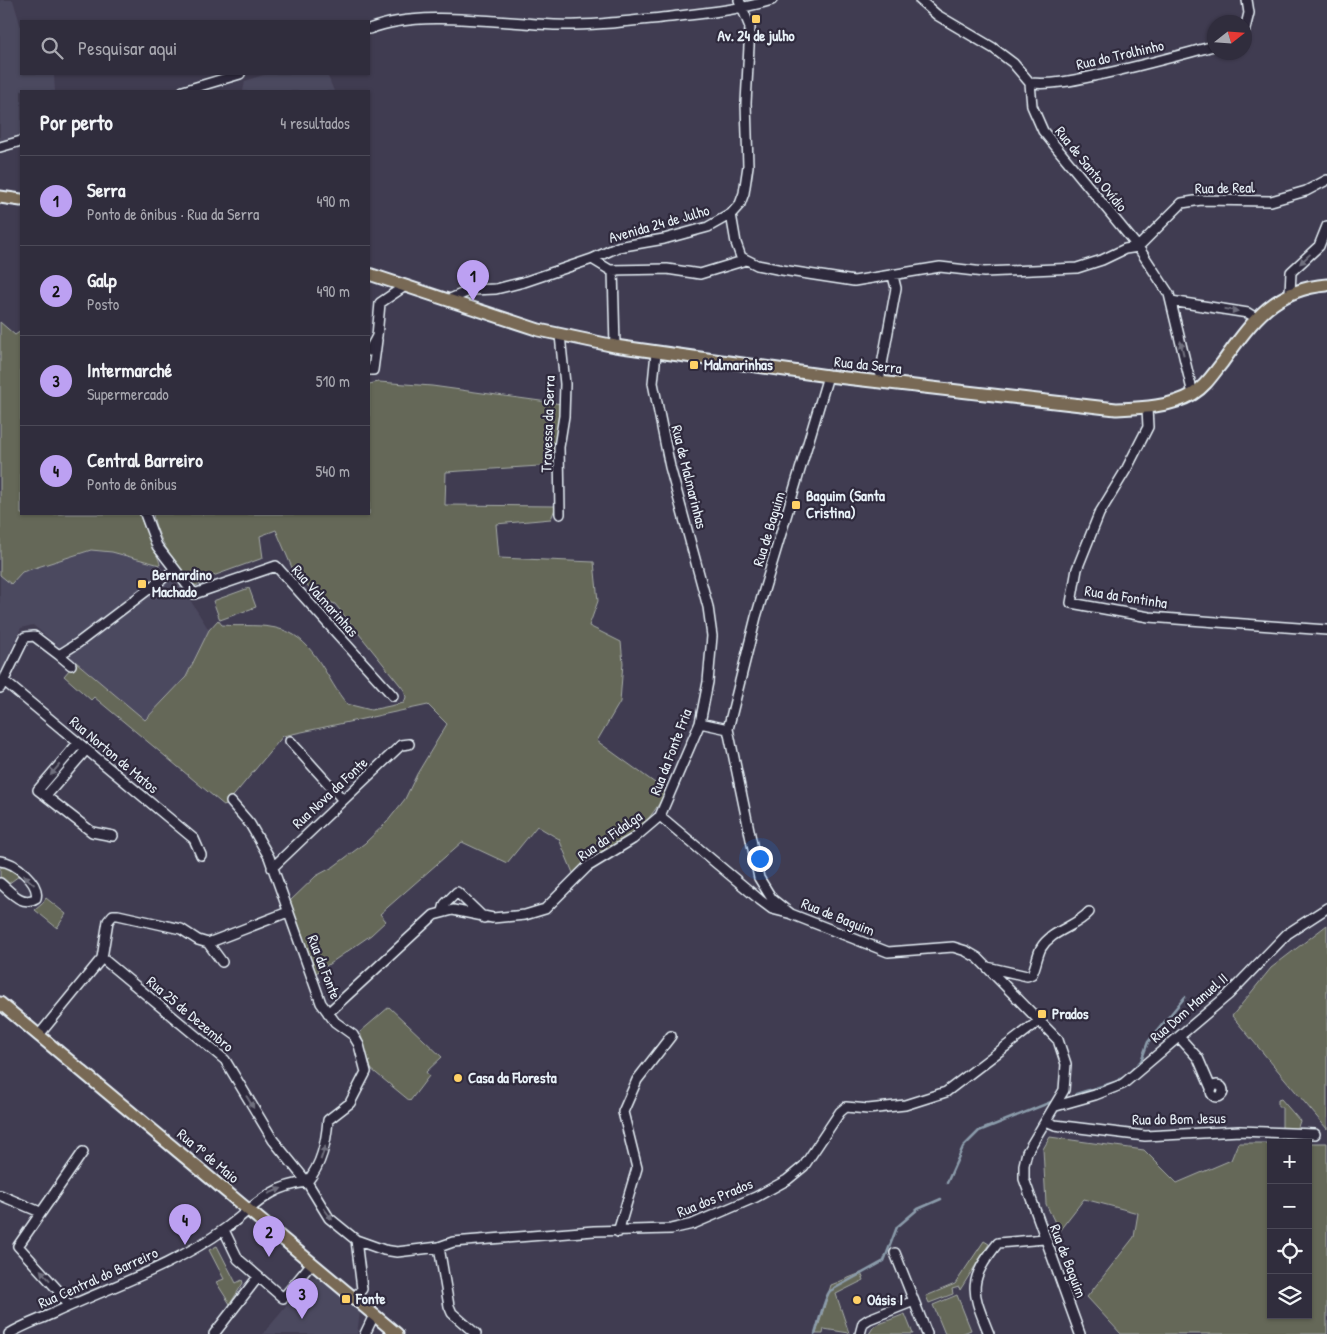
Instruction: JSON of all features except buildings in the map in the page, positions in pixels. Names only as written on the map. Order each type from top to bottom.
[{"type":"main road","points":[[0,197],[20,200]]},
{"type":"main road","name":"Rua da Serra","points":[[370,274],[560,335],[615,346],[828,376],[1116,409],[1147,408],[1193,394],[1208,382],[1256,318],[1290,293],[1327,285]]},
{"type":"main road","name":"Rua 1º de Maio","points":[[0,1003],[397,1334]]},
{"type":"street","points":[[370,30],[380,25],[419,18],[555,25],[611,24],[772,0]]},
{"type":"street","points":[[920,0],[937,15],[993,48],[1013,63],[1030,83]]},
{"type":"street","points":[[1247,0],[1248,15]]},
{"type":"street","name":"Avenida 24 de Julho","points":[[448,300],[471,290],[496,289],[524,282],[618,247],[664,239],[708,227],[731,214],[740,204],[747,180],[746,103],[750,27],[740,4]]},
{"type":"street","name":"Rua do Trolhinho","points":[[1030,83],[1048,85],[1079,79],[1207,48]]},
{"type":"street","points":[[186,90],[237,75]]},
{"type":"street","name":"Rua de Santo Ovídio","points":[[1030,83],[1032,106],[1043,131],[1138,247],[1169,294],[1193,394]]},
{"type":"street","points":[[0,147],[20,141]]},
{"type":"street","name":"Rua de Real","points":[[1138,247],[1182,203],[1201,200],[1271,201],[1306,191],[1327,181]]},
{"type":"street","points":[[731,214],[736,243],[741,257],[746,260],[782,270],[854,281],[940,267],[984,272],[1077,268],[1102,260],[1125,249],[1138,247]]},
{"type":"street","points":[[1290,293],[1291,272],[1319,246],[1327,226]]},
{"type":"street","points":[[592,258],[613,270],[667,269],[700,274],[746,260]]},
{"type":"street","points":[[613,270],[615,346]]},
{"type":"street","points":[[879,382],[896,288],[893,276]]},
{"type":"street","points":[[370,370],[374,370],[380,303],[405,286]]},
{"type":"street","points":[[1171,301],[1248,313],[1256,318]]},
{"type":"street","name":"Travessa da Serra","points":[[560,335],[565,384],[564,416],[559,447],[560,514]]},
{"type":"street","points":[[370,349],[377,336]]},
{"type":"street","name":"Rua de Malmarinhas","points":[[656,353],[653,383],[670,467],[708,607]]},
{"type":"street","name":"Rua de Baguim","points":[[828,376],[756,617],[728,729],[759,878],[772,899],[791,914],[888,952],[953,947],[966,951],[986,967],[1058,1040],[1066,1064],[1064,1090],[1027,1152],[1024,1165],[1024,1179],[1044,1239],[1080,1334]]},
{"type":"street","name":"Rua da Fontinha","points":[[1147,408],[1148,426],[1127,468],[1099,514],[1077,570],[1071,602],[1149,617],[1327,630]]},
{"type":"street","points":[[59,655],[78,643],[174,570],[157,546],[145,515]]},
{"type":"street","name":"Rua Valmarinhas","points":[[174,570],[194,594],[276,566],[393,696]]},
{"type":"street","name":"Rua da Fonte Fria","points":[[660,816],[700,723],[711,660],[712,636],[708,607]]},
{"type":"street","points":[[2,684],[22,639],[29,636],[42,641],[71,665]]},
{"type":"street","name":"Rua Norton de Matos","points":[[2,684],[78,743],[194,839],[201,855]]},
{"type":"street","points":[[700,723],[728,729]]},
{"type":"street","points":[[290,741],[342,800]]},
{"type":"street","points":[[78,743],[38,790],[92,832],[113,836]]},
{"type":"street","name":"Rua Nova da Fonte","points":[[272,868],[401,745],[409,744]]},
{"type":"street","points":[[46,796],[86,750]]},
{"type":"street","name":"Rua da Fonte","points":[[231,802],[250,824],[272,868],[321,1003],[334,1022],[353,1034],[359,1045],[366,1072],[350,1103],[328,1120],[323,1154],[314,1174],[307,1182]]},
{"type":"street","name":"Rua da Fidalga","points":[[443,911],[453,910],[484,918],[525,915],[545,909],[587,867],[633,839],[660,816],[772,909],[791,914]]},
{"type":"street","points":[[0,861],[7,862],[35,884],[38,892],[36,898],[30,902],[24,902],[0,882]]},
{"type":"street","points":[[328,1013],[434,915],[443,911],[445,904],[457,892],[484,918]]},
{"type":"street","name":"Rua Dom Manuel II","points":[[1056,1106],[1094,1095],[1122,1084],[1149,1060],[1180,1038],[1228,996],[1287,934],[1327,908]]},
{"type":"street","points":[[208,943],[288,912]]},
{"type":"street","points":[[986,967],[1027,976],[1032,974],[1042,947],[1051,938],[1082,920],[1089,912]]},
{"type":"street","points":[[39,1035],[102,958],[108,921],[112,915],[181,929],[198,940],[208,943],[222,962]]},
{"type":"street","name":"Rua 25 de Dezembro","points":[[102,958],[225,1060],[273,1140],[307,1182]]},
{"type":"street","name":"Rua dos Prados","points":[[307,1182],[329,1218],[356,1240],[384,1250],[397,1252],[439,1247],[462,1241],[594,1231],[618,1232],[670,1229],[693,1224],[756,1197],[787,1180],[804,1166],[840,1112],[846,1108],[868,1109],[905,1105],[946,1092],[1040,1021]]},
{"type":"street","points":[[618,1232],[637,1168],[623,1112],[637,1080],[670,1036]]},
{"type":"street","points":[[1180,1038],[1198,1058],[1211,1088]]},
{"type":"street","name":"Rua do Bom Jesus","points":[[1046,1120],[1055,1125],[1145,1136],[1240,1131],[1315,1134]]},
{"type":"street","points":[[68,1306],[57,1289],[18,1246],[83,1152]]},
{"type":"street","name":"Rua Central do Barreiro","points":[[9,1334],[68,1306],[131,1280],[192,1250],[224,1230],[268,1193],[293,1184],[307,1182]]},
{"type":"street","points":[[0,1195],[40,1212]]},
{"type":"street","points":[[224,1230],[238,1258],[284,1298],[312,1263]]},
{"type":"street","points":[[989,1334],[976,1303],[973,1286],[996,1245],[1044,1239]]},
{"type":"street","points":[[354,1298],[362,1289],[356,1240]]},
{"type":"street","points":[[439,1247],[449,1306],[452,1313],[476,1334]]},
{"type":"street","points":[[895,1252],[927,1334]]},
{"type":"street","points":[[214,1334],[258,1277]]},
{"type":"street","points":[[860,1334],[863,1323],[869,1319],[914,1301]]},
{"type":"street","points":[[365,1334],[374,1315]]},
{"type":"shaded area","points":[[0,0],[13,0],[20,24],[20,75],[54,75],[55,90],[20,90],[20,134],[0,141]]},
{"type":"shaded area","points":[[263,75],[327,75],[334,90],[243,90],[245,81]]},
{"type":"shaded area","points":[[91,550],[112,552],[158,564],[187,595],[209,630],[186,677],[145,720],[33,625],[21,628],[0,674],[0,575],[11,584],[22,572]]},
{"type":"shaded area","points":[[311,1277],[318,1278],[360,1312],[357,1334],[263,1334]]},
{"type":"green space","points":[[0,322],[15,335],[20,332],[20,515],[140,515],[160,565],[112,552],[91,550],[22,572],[11,584],[0,575]]},
{"type":"green space","points":[[379,382],[432,386],[562,404],[555,465],[446,472],[445,505],[556,506],[551,519],[496,524],[499,558],[594,562],[598,601],[589,626],[621,642],[623,663],[620,702],[597,741],[666,791],[649,818],[638,829],[626,839],[592,859],[573,873],[559,839],[537,826],[507,863],[462,842],[380,914],[386,921],[371,935],[316,973],[290,901],[316,876],[333,867],[365,843],[387,822],[405,799],[417,774],[447,724],[428,705],[283,736],[225,806],[94,697],[91,700],[64,676],[76,662],[145,720],[186,677],[209,630],[218,620],[222,625],[275,628],[294,635],[304,643],[320,662],[347,704],[371,710],[404,703],[406,697],[404,690],[335,604],[318,597],[293,570],[276,530],[260,536],[263,558],[213,576],[209,581],[195,586],[175,562],[159,534],[153,515],[370,515],[370,384]]},
{"type":"green space","points":[[249,588],[256,607],[220,620],[213,601]]},
{"type":"green space","points":[[4,866],[19,876],[8,884],[0,877],[0,868]]},
{"type":"green space","points":[[46,898],[66,914],[57,928],[35,910]]},
{"type":"green space","points":[[1327,925],[1327,1129],[1232,1016],[1271,968]]},
{"type":"green space","points":[[389,1007],[442,1057],[426,1072],[429,1076],[410,1101],[371,1069],[360,1032]]},
{"type":"green space","points":[[1281,1099],[1300,1121],[1297,1130],[1282,1129],[1282,1107],[1278,1107],[1278,1100]]},
{"type":"green space","points":[[1050,1137],[1144,1150],[1177,1183],[1231,1160],[1238,1143],[1267,1143],[1267,1319],[1312,1319],[1312,1143],[1327,1143],[1327,1334],[1121,1334],[1087,1297],[1134,1237],[1138,1213],[1084,1199],[1059,1231],[1046,1204],[1043,1149]]},
{"type":"green space","points":[[984,1241],[989,1244],[960,1290],[959,1287],[952,1289],[953,1294],[929,1303],[926,1296],[955,1284]]},
{"type":"green space","points":[[217,1246],[236,1283],[242,1280],[243,1283],[230,1304],[216,1282],[224,1279],[209,1250]]},
{"type":"green space","points":[[861,1273],[864,1280],[836,1294],[849,1333],[824,1329],[823,1334],[816,1334],[831,1285]]},
{"type":"green space","points":[[957,1295],[971,1330],[961,1334],[945,1334],[933,1305]]},
{"type":"green space","points":[[905,1314],[913,1334],[869,1334],[874,1326]]},
{"type":"waterway","points":[[1076,1094],[1115,1082],[1126,1076],[1141,1061],[1148,1042],[1185,997]]},
{"type":"waterway","points":[[947,1183],[963,1147],[979,1131],[1051,1102]]},
{"type":"waterway","points":[[815,1334],[830,1291],[884,1261],[897,1227],[918,1209],[941,1199]]},
{"type":"place","name":"Av. 24 de julho","points":[[756,19]]},
{"type":"place","name":"Serra","points":[[473,301]]},
{"type":"place","name":"Malmarinhas","points":[[694,365]]},
{"type":"place","name":"Baguim (Santa Cristina)","points":[[796,505]]},
{"type":"place","name":"Bernardino Machado","points":[[142,584]]},
{"type":"place","name":"Prados","points":[[1042,1014]]},
{"type":"place","name":"Casa da Floresta","points":[[458,1078]]},
{"type":"place","name":"Central Barreiro","points":[[185,1245]]},
{"type":"place","name":"Galp","points":[[269,1257]]},
{"type":"place","name":"Fonte","points":[[346,1299]]},
{"type":"place","name":"Oásis I","points":[[857,1300]]},
{"type":"place","name":"Intermarché","points":[[302,1319]]}]
